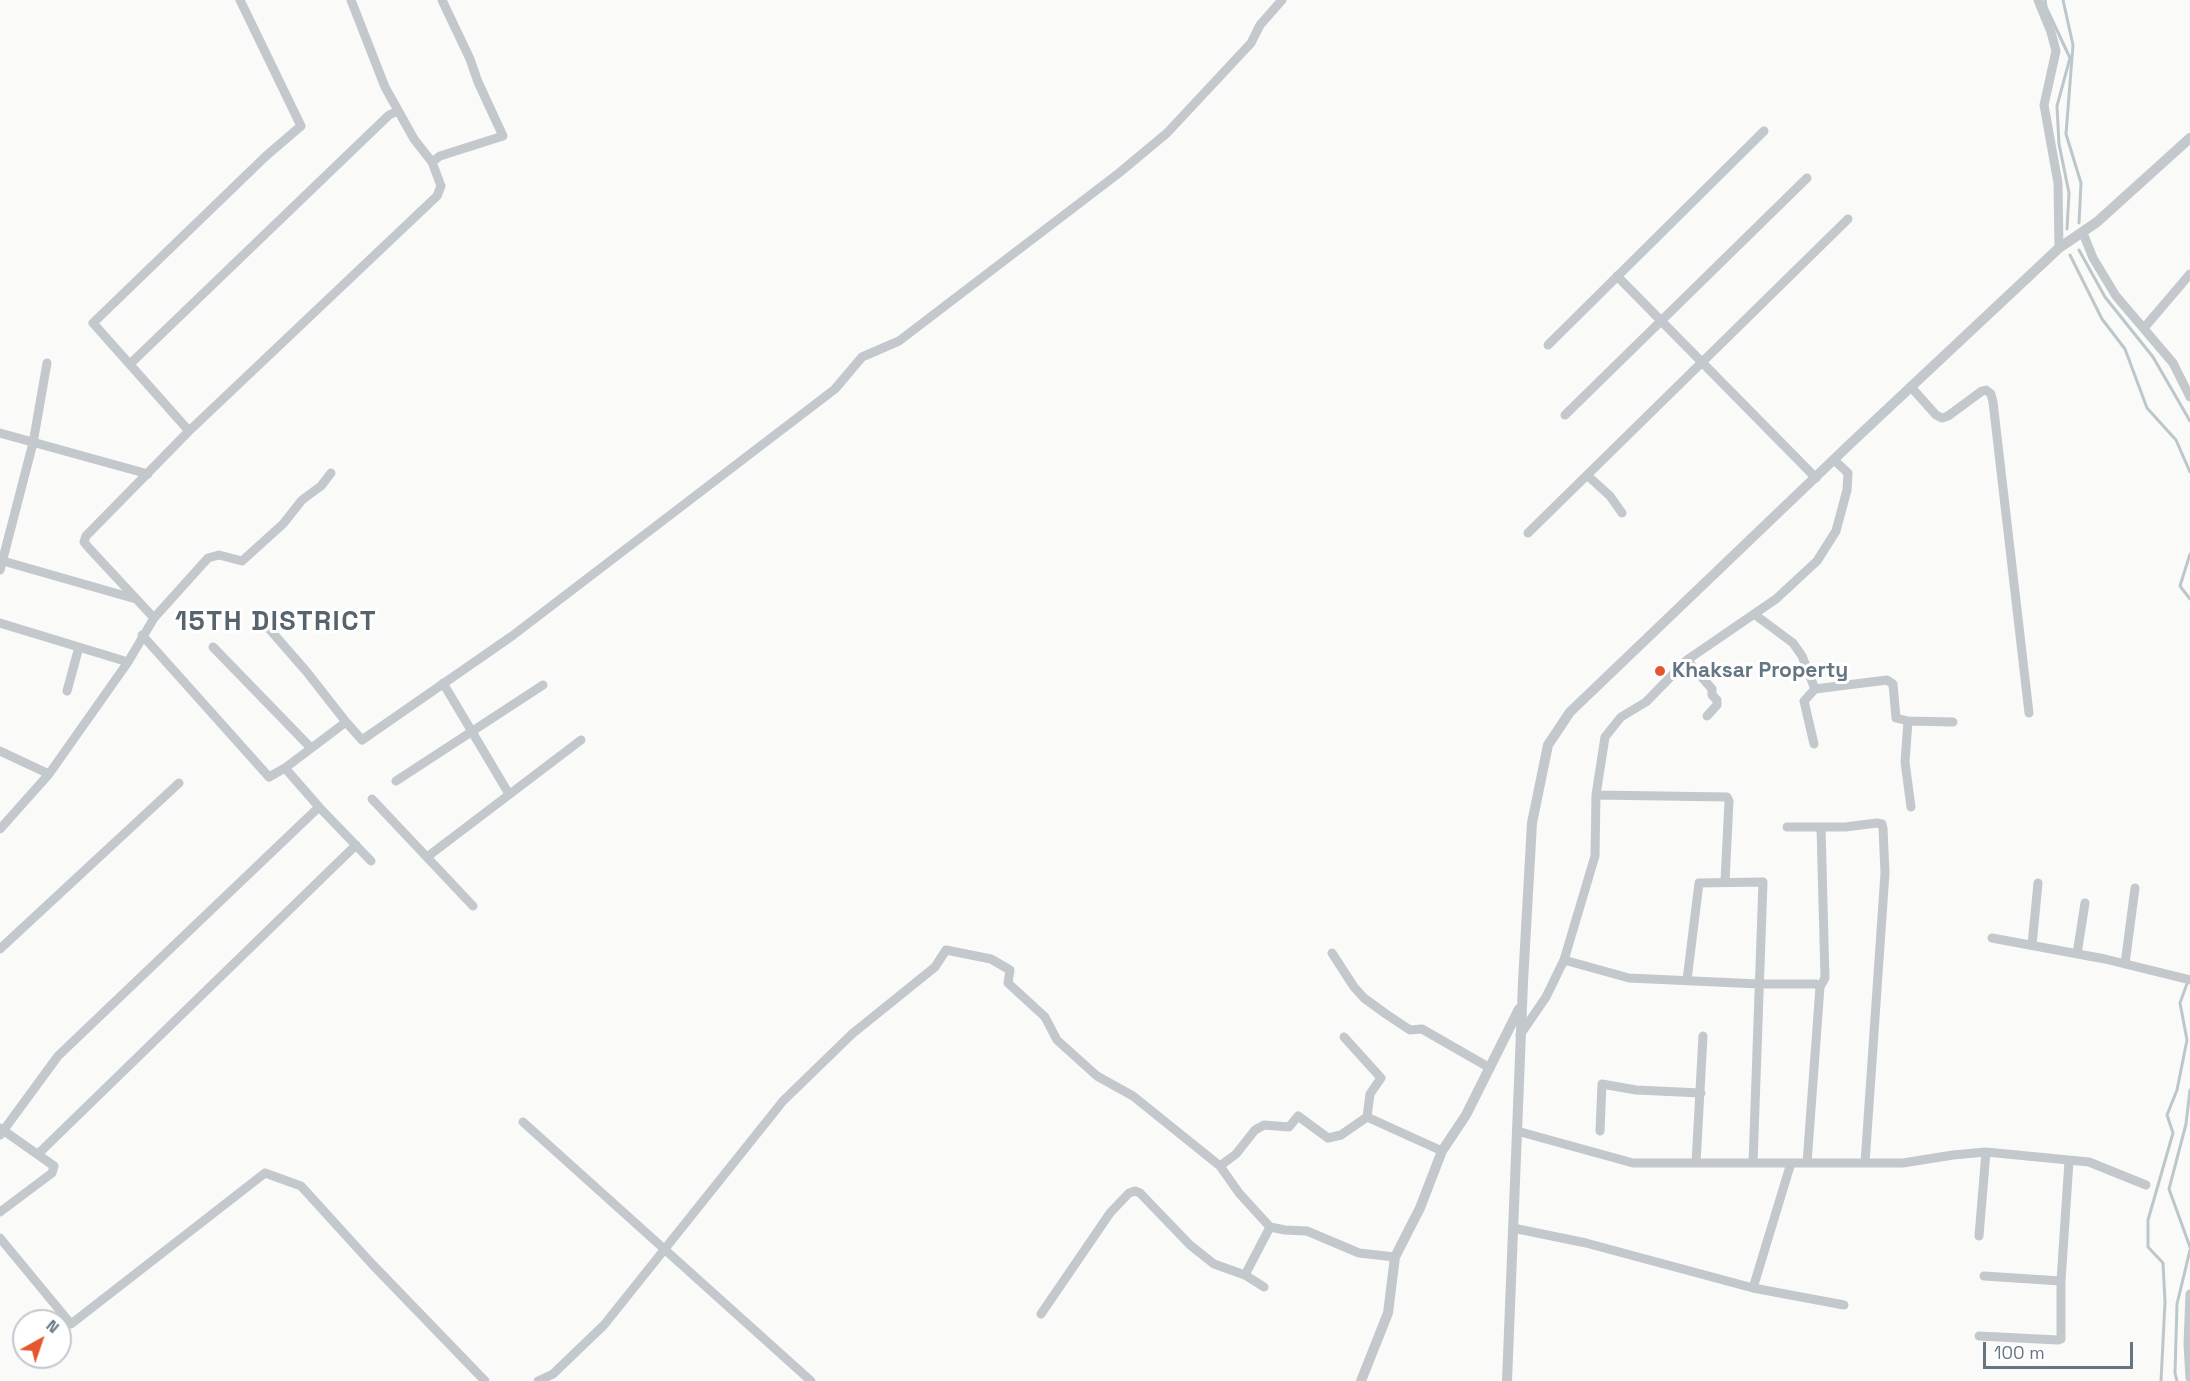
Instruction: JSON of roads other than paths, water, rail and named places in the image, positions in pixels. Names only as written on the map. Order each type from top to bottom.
[{"type":"street","points":[[189,431],[93,323],[266,156],[301,126],[240,0]]},
{"type":"street","points":[[154,618],[84,542],[86,536],[189,431],[437,196],[441,186],[432,162],[414,139],[385,87],[351,0]]},
{"type":"street","points":[[432,162],[440,156],[502,136],[470,58],[442,0]]},
{"type":"street","points":[[258,616],[362,740],[512,636],[603,567],[835,389],[862,357],[899,341],[1119,173],[1167,133],[1251,43],[1260,25],[1282,0]]},
{"type":"street","points":[[2038,0],[2056,51],[2044,105],[2058,183],[2059,248]]},
{"type":"street","points":[[130,364],[388,115],[398,111]]},
{"type":"street","points":[[1548,345],[1764,131]]},
{"type":"street","points":[[1507,1381],[1520,1035],[1532,823],[1548,745],[1570,712],[1911,387],[2059,248],[2082,233],[2190,138]]},
{"type":"street","points":[[1565,415],[1807,178]]},
{"type":"street","points":[[1528,533],[1848,219]]},
{"type":"street","points":[[2082,233],[2093,258],[2116,296],[2173,363],[2190,397]]},
{"type":"street","points":[[2144,328],[2190,273]]},
{"type":"street","points":[[1617,276],[1816,478]]},
{"type":"street","points":[[47,363],[33,443],[2,566],[138,599]]},
{"type":"street","points":[[1911,387],[1936,415],[1942,418],[1982,391],[1986,390],[1993,402],[2029,713]]},
{"type":"street","points":[[0,433],[148,474]]},
{"type":"street","points":[[1520,1035],[1546,997],[1564,960],[1595,856],[1596,795],[1605,737],[1621,717],[1646,702],[1687,660],[1776,599],[1817,561],[1836,531],[1847,490],[1848,473],[1834,460]]},
{"type":"street","points":[[0,829],[49,774],[128,662],[154,618],[208,558],[219,555],[242,561],[251,555],[283,524],[302,500],[321,486],[331,472]]},
{"type":"street","points":[[1588,476],[1610,496],[1622,513]]},
{"type":"street","points":[[1755,614],[1793,643],[1802,656],[1815,689]]},
{"type":"street","points":[[0,623],[128,662]]},
{"type":"street","points":[[142,635],[269,777],[285,768],[346,722]]},
{"type":"street","points":[[213,646],[311,748]]},
{"type":"street","points":[[67,691],[79,647]]},
{"type":"street","points":[[1687,660],[1712,689],[1712,695],[1717,700],[1717,705],[1707,716]]},
{"type":"street","points":[[1814,744],[1804,701],[1815,689],[1891,681],[1895,717],[1908,722],[1953,722]]},
{"type":"street","points":[[443,683],[509,794]]},
{"type":"street","points":[[396,781],[543,685]]},
{"type":"street","points":[[1908,722],[1905,762],[1911,807]]},
{"type":"street","points":[[427,857],[581,740]]},
{"type":"street","points":[[0,751],[49,774]]},
{"type":"street","points":[[285,768],[371,861]]},
{"type":"street","points":[[0,949],[179,783]]},
{"type":"street","points":[[1596,795],[1727,797],[1729,801],[1725,881]]},
{"type":"street","points":[[372,799],[473,906]]},
{"type":"street","points":[[0,1212],[52,1173],[54,1166],[1,1131],[58,1056],[319,807]]},
{"type":"street","points":[[1787,827],[1845,827],[1877,823],[1882,824],[1883,828],[1886,873],[1865,1163]]},
{"type":"street","points":[[1807,1163],[1820,987],[1825,978],[1821,827]]},
{"type":"street","points":[[38,1154],[356,844]]},
{"type":"street","points":[[1687,980],[1699,883],[1760,881],[1764,885],[1753,1163]]},
{"type":"street","points":[[2032,945],[2038,883]]},
{"type":"street","points":[[2125,964],[2135,888]]},
{"type":"street","points":[[2078,954],[2085,903]]},
{"type":"street","points":[[1992,938],[2078,954],[2187,979]]},
{"type":"street","points":[[538,1381],[553,1374],[604,1325],[783,1101],[852,1034],[934,968],[946,950],[991,959],[1010,970],[1008,983],[1045,1017],[1057,1040],[1097,1076],[1133,1096],[1220,1166],[1239,1193],[1270,1227],[1307,1231],[1359,1253],[1395,1257]]},
{"type":"street","points":[[1332,953],[1364,998],[1410,1030],[1422,1029],[1490,1068]]},
{"type":"street","points":[[1564,960],[1629,978],[1759,984],[1816,984],[1820,987]]},
{"type":"street","points":[[1361,1381],[1388,1313],[1395,1257],[1420,1208],[1442,1151],[1466,1115],[1522,1005]]},
{"type":"street","points":[[1220,1166],[1236,1154],[1255,1130],[1264,1125],[1290,1128],[1298,1116],[1328,1138],[1341,1135],[1367,1116],[1370,1094],[1381,1078],[1344,1036]]},
{"type":"street","points":[[1696,1163],[1703,1036]]},
{"type":"street","points":[[1600,1131],[1602,1084],[1636,1090],[1701,1093]]},
{"type":"street","points":[[1367,1116],[1442,1151]]},
{"type":"street","points":[[523,1122],[811,1381]]},
{"type":"street","points":[[1516,1131],[1633,1163],[1903,1163],[1986,1152],[2089,1162],[2146,1185]]},
{"type":"street","points":[[1979,1236],[1986,1152]]},
{"type":"street","points":[[1979,1336],[2058,1340],[2061,1335],[2061,1281],[2069,1161]]},
{"type":"street","points":[[1753,1287],[1791,1163]]},
{"type":"street","points":[[0,1238],[71,1324],[265,1173],[301,1186],[372,1264],[485,1381]]},
{"type":"street","points":[[1041,1314],[1110,1213],[1129,1193],[1135,1191],[1140,1193],[1190,1245],[1214,1264],[1245,1275],[1264,1287]]},
{"type":"street","points":[[1245,1275],[1270,1227]]},
{"type":"street","points":[[1513,1228],[1586,1243],[1753,1287],[1844,1305]]},
{"type":"street","points":[[1984,1276],[2061,1281]]},
{"type":"street","points":[[2190,1294],[2188,1344],[2190,1378]]},
{"type":"waterway","points":[[2045,0],[2046,7],[2070,58],[2057,106],[2059,144],[2069,193],[2067,229]]},
{"type":"waterway","points":[[2063,0],[2073,45],[2066,134],[2081,183],[2079,223]]},
{"type":"waterway","points":[[2079,250],[2105,297],[2153,357],[2190,421]]},
{"type":"waterway","points":[[2070,255],[2102,319],[2125,349],[2147,408],[2176,440],[2190,472]]},
{"type":"waterway","points":[[2190,554],[2180,586],[2190,599]]},
{"type":"waterway","points":[[2161,1381],[2165,1302],[2163,1263],[2148,1247],[2148,1220],[2173,1133],[2167,1115],[2177,1090],[2187,1040],[2180,1003],[2188,981]]},
{"type":"waterway","points":[[2190,1090],[2186,1124],[2169,1189],[2190,1247]]},
{"type":"waterway","points":[[2177,1381],[2175,1373],[2177,1304],[2190,1250]]},
{"type":"place","name":"Khaksar Property","points":[[1660,671]]},
{"type":"district","name":"15TH DISTRICT","points":[[276,623]]}]
